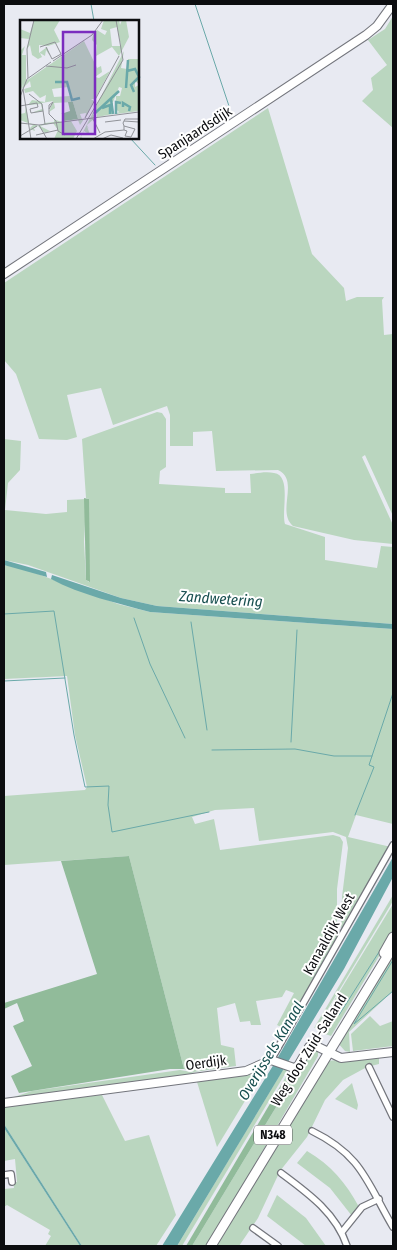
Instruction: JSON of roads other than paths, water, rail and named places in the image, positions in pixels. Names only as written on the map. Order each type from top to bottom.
[{"type":"main road","name":"Weg door Zuid-Salland","points":[[328,1051],[393,937]]},
{"type":"main road","name":"Weg door Zuid-Salland","points":[[211,1246],[393,947]]},
{"type":"street","name":"Spanjaardsdijk","points":[[4,274],[366,35],[377,26],[393,4]]},
{"type":"street","name":"Kanaaldijk West","points":[[274,1060],[393,846]]},
{"type":"street","points":[[274,1060],[285,1066],[296,1067],[311,1046],[316,1045],[341,1058],[393,1052]]},
{"type":"street","name":"Oerdijk","points":[[4,1103],[246,1071],[274,1060]]},
{"type":"street","points":[[369,1067],[393,1117]]},
{"type":"street","points":[[312,1131],[348,1155],[368,1179],[393,1226]]},
{"type":"street","points":[[281,1172],[304,1188],[323,1206],[342,1232],[347,1246]]},
{"type":"street","points":[[4,1175],[11,1174],[12,1182]]},
{"type":"street","points":[[342,1232],[362,1207],[379,1199]]},
{"type":"street","points":[[253,1228],[278,1246]]},
{"type":"water","points":[[4,560],[46,572],[47,577],[4,565]]},
{"type":"water","points":[[52,575],[121,598],[157,606],[393,624],[393,629],[150,612],[74,590],[51,579]]},
{"type":"water","points":[[393,857],[393,877],[344,969],[177,1246],[162,1246],[274,1064]]},
{"type":"water","points":[[4,1124],[82,1246],[80,1246],[4,1128]]},
{"type":"waterway","points":[[91,4],[94,20]]},
{"type":"waterway","points":[[195,4],[229,106]]},
{"type":"waterway","points":[[131,139],[155,165]]},
{"type":"waterway","points":[[4,614],[54,611],[74,735],[85,787],[109,786],[108,805],[112,832],[209,812]]},
{"type":"waterway","points":[[134,618],[150,664],[185,738]]},
{"type":"waterway","points":[[191,622],[207,730]]},
{"type":"waterway","points":[[291,742],[297,630]]},
{"type":"waterway","points":[[4,681],[65,678]]},
{"type":"waterway","points":[[355,815],[374,767],[369,765],[393,693]]},
{"type":"waterway","points":[[212,750],[295,749],[334,756],[372,756]]},
{"type":"waterway","points":[[339,1015],[386,941]]},
{"type":"waterway","points":[[393,960],[354,1024],[393,991]]},
{"type":"water label","name":"Zandwetering","points":[[221,599]]},
{"type":"water label","name":"Overijssels Kanaal","points":[[271,1051]]}]
